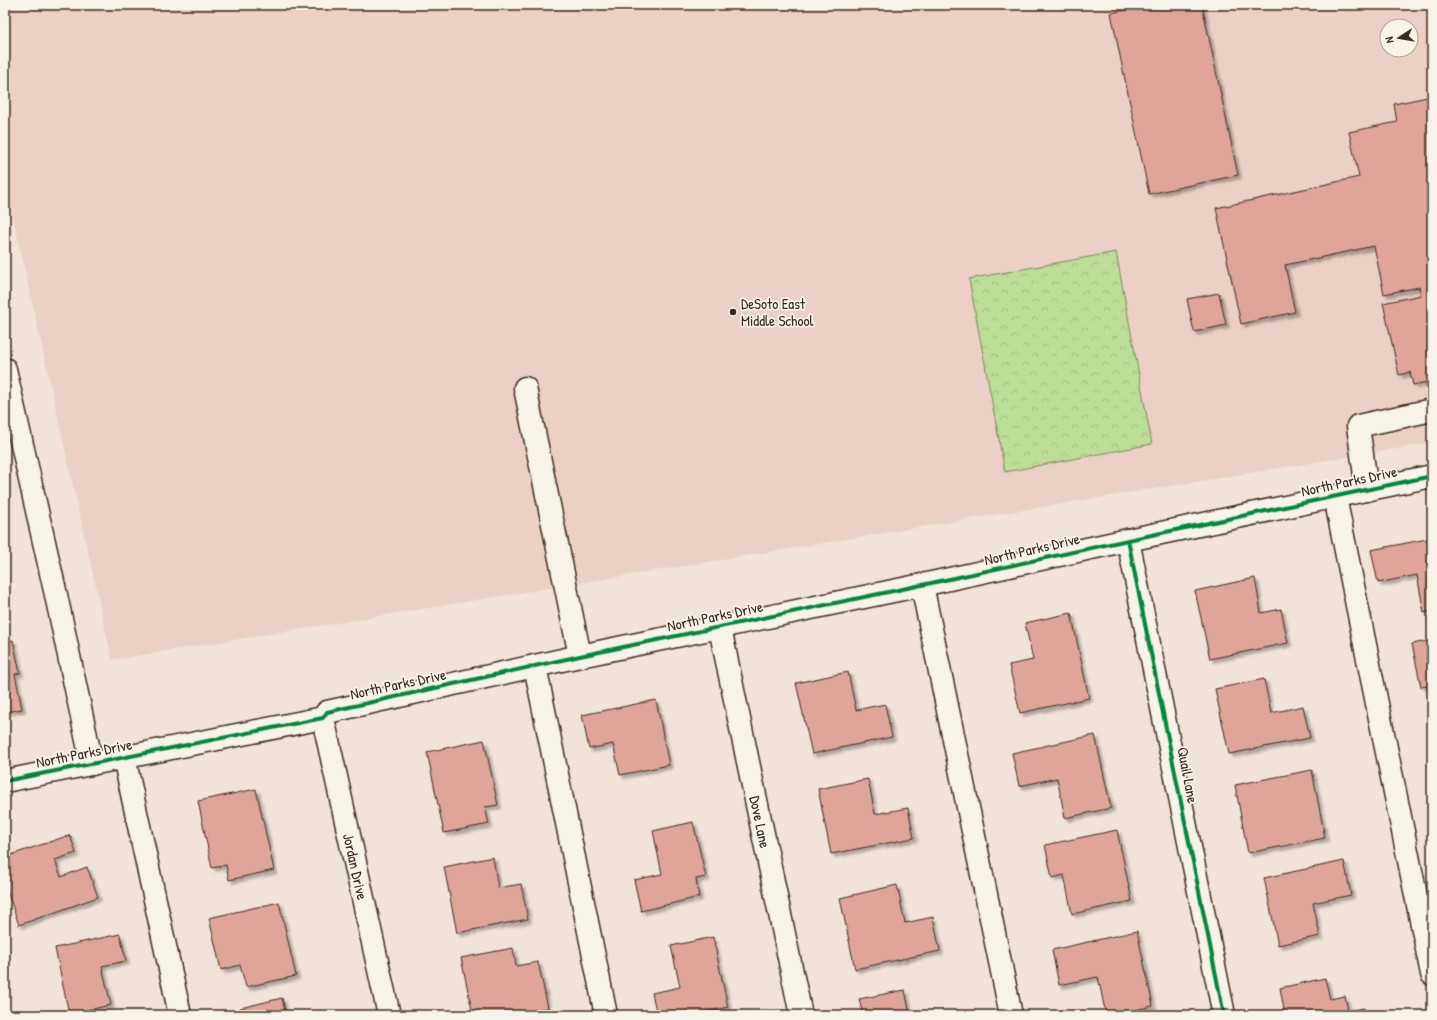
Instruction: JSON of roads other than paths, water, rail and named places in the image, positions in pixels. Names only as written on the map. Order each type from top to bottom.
[{"type":"street","points":[[5,369],[92,764]]},
{"type":"street","points":[[525,388],[580,656]]},
{"type":"street","points":[[1368,490],[1358,426],[1432,410]]},
{"type":"street","name":"North Parks Drive","points":[[5,781],[323,718],[327,712],[580,656],[720,628],[1432,476]]},
{"type":"street","points":[[1335,497],[1432,974]]},
{"type":"street","name":"Quail Lane","points":[[1128,540],[1224,1015]]},
{"type":"street","points":[[922,585],[1011,1015]]},
{"type":"street","name":"Dove Lane","points":[[720,628],[801,1015]]},
{"type":"street","points":[[535,666],[606,1015]]},
{"type":"street","name":"Jordan Drive","points":[[323,718],[389,1015]]},
{"type":"street","points":[[124,757],[180,1015]]},
{"type":"place","name":"DeSoto East Middle School","points":[[733,312]]}]
